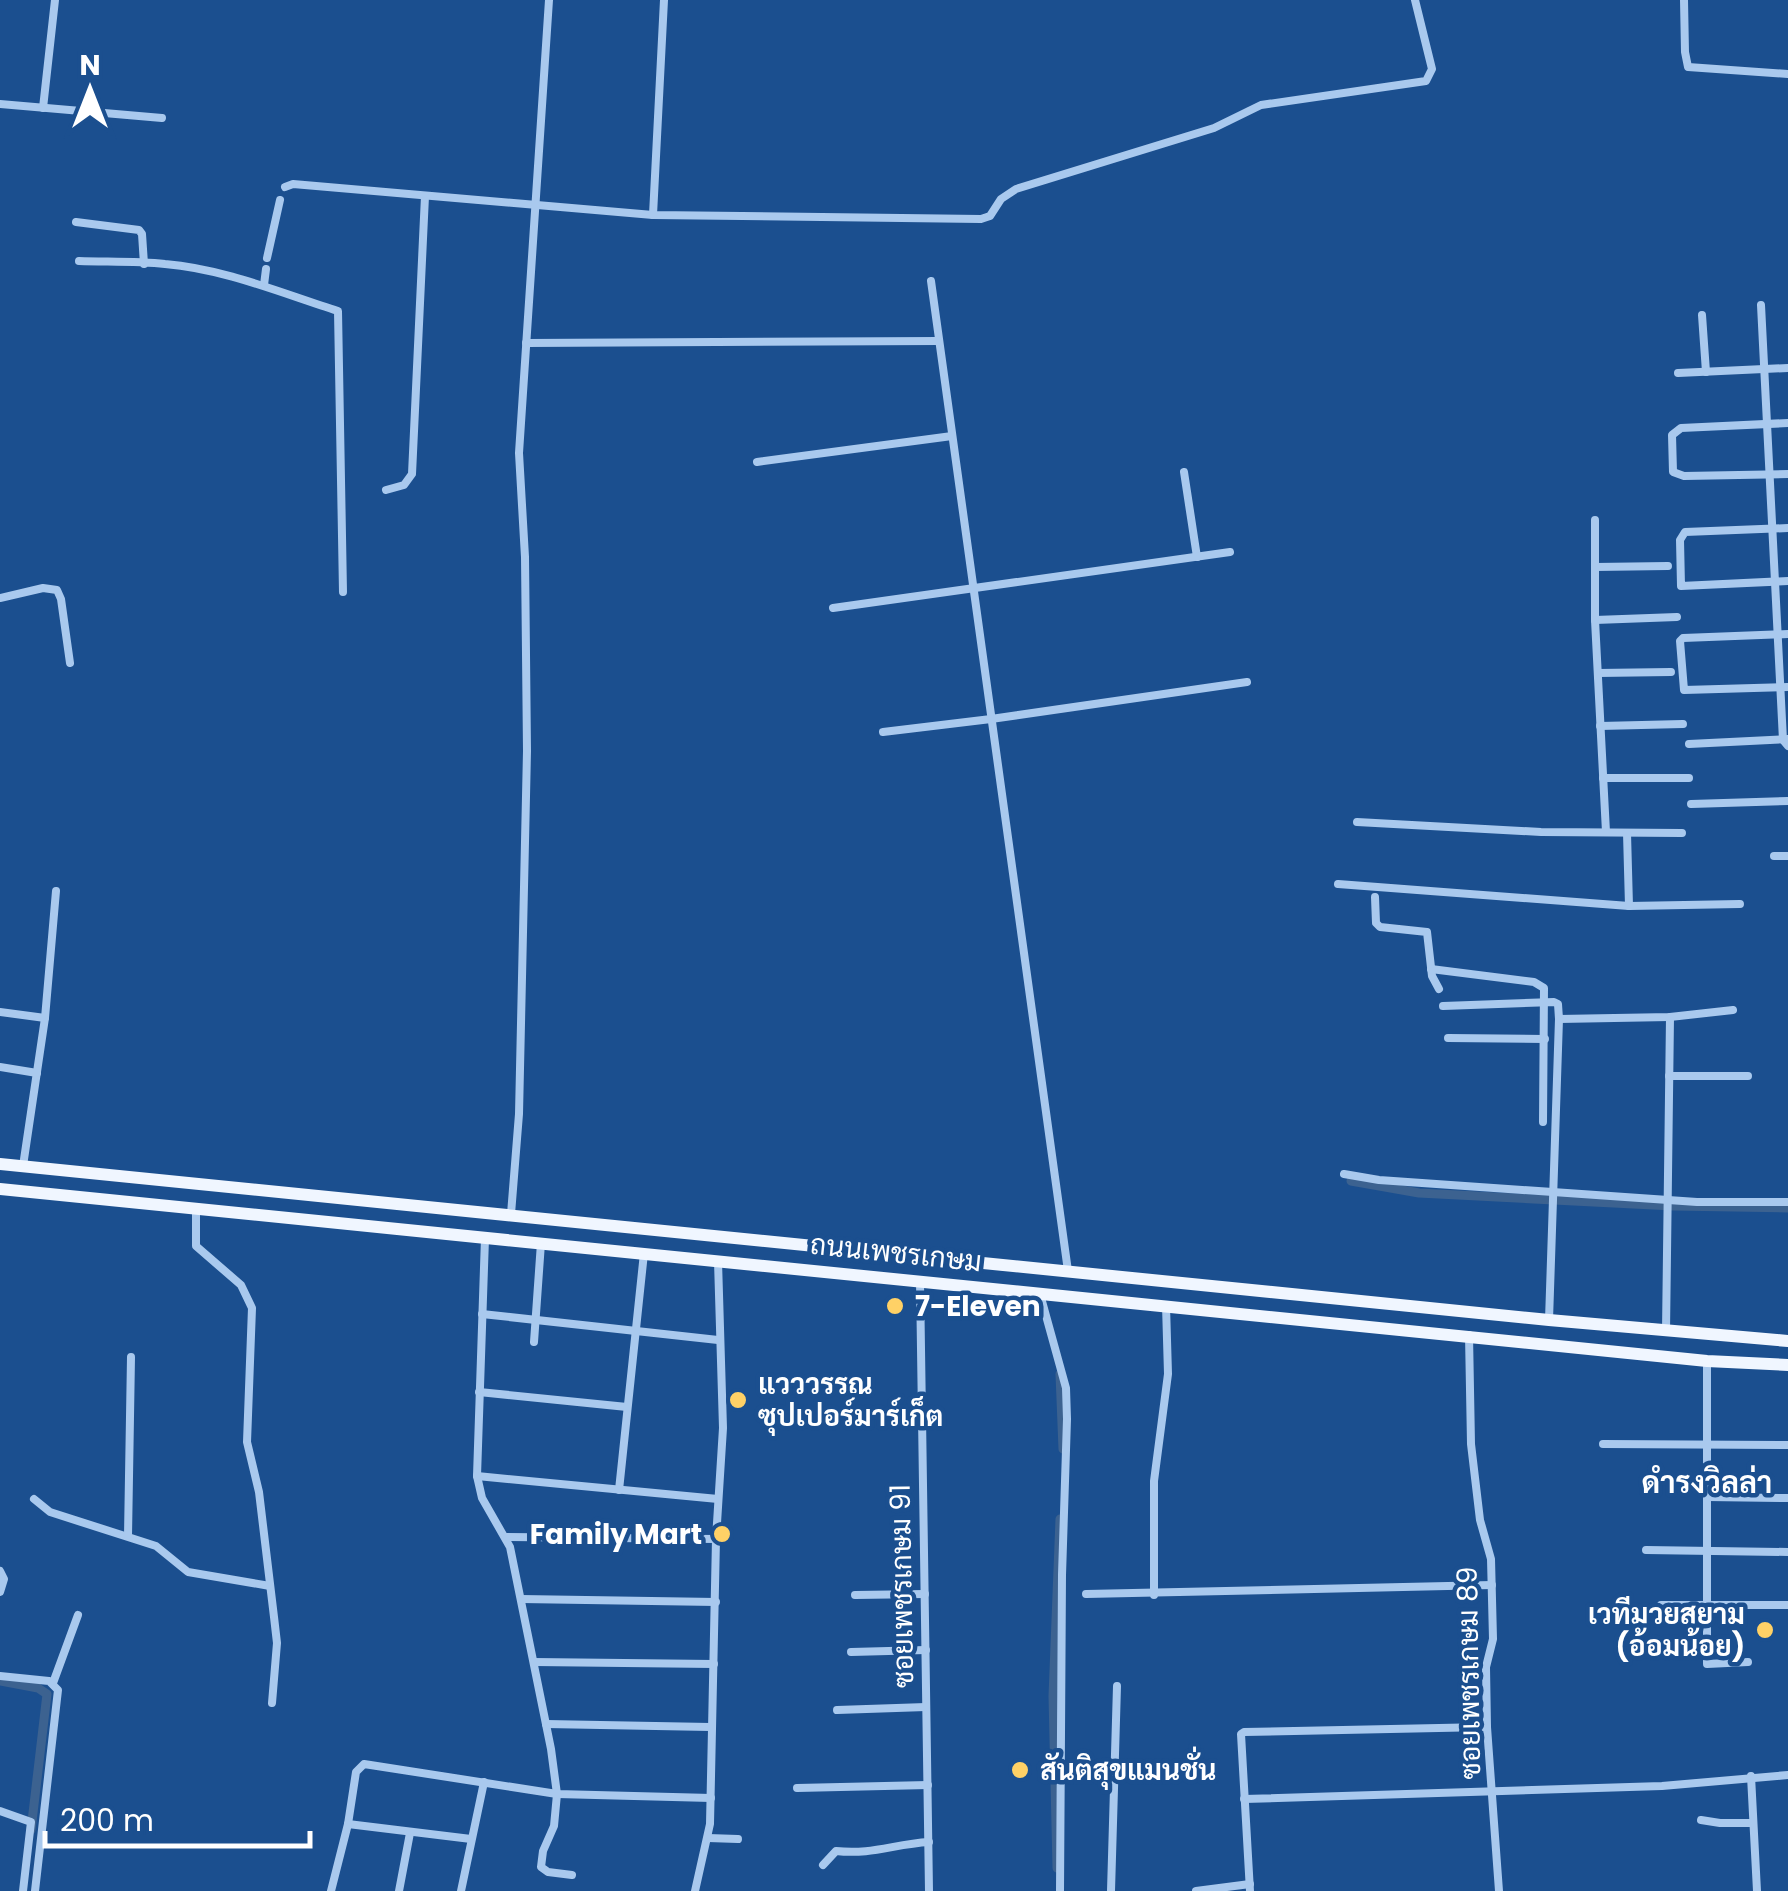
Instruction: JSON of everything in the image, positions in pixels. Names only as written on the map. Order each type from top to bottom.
[{"type":"main road","name":"ถนนเพชรเกษม","points":[[0,1164],[1666,1332],[1788,1341]]},
{"type":"main road","name":"ถนนเพชรเกษม","points":[[0,1189],[1788,1366]]},
{"type":"main road","points":[[1771,1340],[1772,1365]]},
{"type":"street","points":[[43,108],[55,0]]},
{"type":"street","points":[[511,1214],[519,1114],[526,874],[524,557],[519,472],[549,0]]},
{"type":"street","points":[[653,215],[664,0]]},
{"type":"street","points":[[285,188],[292,184],[653,215],[981,219],[990,216],[1001,199],[1016,190],[1178,141],[1261,105],[1426,82],[1432,69],[1415,0]]},
{"type":"street","points":[[1684,0],[1684,52],[1688,67],[1788,74]]},
{"type":"street","points":[[0,104],[162,118]]},
{"type":"street","points":[[386,490],[404,485],[412,474],[425,196]]},
{"type":"street","points":[[267,258],[280,200]]},
{"type":"street","points":[[76,222],[138,230],[142,234],[144,264]]},
{"type":"street","points":[[79,261],[177,266],[264,284],[340,314],[343,592]]},
{"type":"street","points":[[264,284],[266,269]]},
{"type":"street","points":[[931,281],[1068,1271]]},
{"type":"street","points":[[1689,744],[1786,741],[1762,305]]},
{"type":"street","points":[[1702,315],[1706,372]]},
{"type":"street","points":[[526,342],[939,341]]},
{"type":"street","points":[[1678,374],[1788,368]]},
{"type":"street","points":[[1788,423],[1675,430],[1672,463],[1673,472],[1684,476],[1788,474]]},
{"type":"street","points":[[758,462],[952,436]]},
{"type":"street","points":[[1184,472],[1197,557]]},
{"type":"street","points":[[1595,520],[1595,620],[1606,832]]},
{"type":"street","points":[[1788,528],[1684,532],[1680,540],[1681,585],[1788,581]]},
{"type":"street","points":[[832,608],[1230,552]]},
{"type":"street","points":[[1595,567],[1668,566]]},
{"type":"street","points":[[0,598],[43,588],[57,590],[70,662]]},
{"type":"street","points":[[1595,620],[1677,617]]},
{"type":"street","points":[[1784,687],[1684,690],[1680,638],[1788,634]]},
{"type":"street","points":[[1598,673],[1670,672]]},
{"type":"street","points":[[883,732],[1247,682]]},
{"type":"street","points":[[1600,726],[1683,724]]},
{"type":"street","points":[[1603,778],[1689,778]]},
{"type":"street","points":[[1691,804],[1788,801]]},
{"type":"street","points":[[1357,822],[1682,833]]},
{"type":"street","points":[[1627,832],[1629,906]]},
{"type":"street","points":[[1774,856],[1788,856]]},
{"type":"street","points":[[1338,884],[1629,906],[1740,904]]},
{"type":"street","points":[[23,1166],[46,1018],[56,891]]},
{"type":"street","points":[[1375,897],[1376,923],[1380,927],[1428,932],[1431,969],[1439,990]]},
{"type":"street","points":[[1431,969],[1538,983],[1545,990],[1544,1122]]},
{"type":"street","points":[[1444,1006],[1558,1004],[1549,1320]]},
{"type":"street","points":[[1559,1019],[1670,1018],[1733,1010]]},
{"type":"street","points":[[0,1012],[46,1018]]},
{"type":"street","points":[[1666,1332],[1670,1018]]},
{"type":"street","points":[[1448,1038],[1545,1039]]},
{"type":"street","points":[[0,1067],[38,1072]]},
{"type":"street","points":[[1668,1076],[1748,1076]]},
{"type":"street","points":[[1344,1174],[1553,1196],[1666,1203],[1788,1202]]},
{"type":"street","points":[[196,1208],[196,1246],[241,1285],[252,1308],[247,1442],[260,1492],[277,1643],[272,1703]]},
{"type":"street","points":[[485,1238],[477,1476],[482,1498],[506,1537],[546,1724],[557,1794],[554,1826],[541,1867],[548,1872],[572,1875]]},
{"type":"street","points":[[534,1342],[541,1243]]},
{"type":"street","points":[[619,1490],[644,1253]]},
{"type":"street","points":[[695,1891],[708,1838],[711,1798],[716,1539],[724,1428],[718,1261]]},
{"type":"street","name":"ซอยเพชรเกษม 91","points":[[920,1281],[929,1891]]},
{"type":"street","points":[[1039,1292],[1066,1388],[1068,1419],[1062,1575],[1060,1891]]},
{"type":"street","points":[[1154,1595],[1154,1480],[1168,1374],[1166,1305]]},
{"type":"street","points":[[482,1314],[718,1340]]},
{"type":"street","name":"ซอยเพชรเกษม 89","points":[[1469,1335],[1471,1444],[1480,1520],[1491,1559],[1492,1639],[1486,1667],[1499,1891]]},
{"type":"street","points":[[128,1536],[131,1356]]},
{"type":"street","points":[[1708,1361],[1707,1664],[1748,1662]]},
{"type":"street","points":[[479,1392],[627,1408]]},
{"type":"street","points":[[1603,1444],[1788,1445]]},
{"type":"street","points":[[477,1476],[718,1499]]},
{"type":"street","points":[[1707,1497],[1788,1498]]},
{"type":"street","points":[[34,1499],[50,1512],[165,1551],[188,1572],[270,1586]]},
{"type":"street","points":[[506,1537],[716,1539]]},
{"type":"street","points":[[1646,1550],[1788,1552]]},
{"type":"street","points":[[0,1571],[4,1579],[0,1592]]},
{"type":"street","points":[[1086,1594],[1492,1584]]},
{"type":"street","points":[[856,1595],[925,1594]]},
{"type":"street","points":[[521,1600],[716,1602]]},
{"type":"street","points":[[1661,1605],[1788,1604]]},
{"type":"street","points":[[53,1683],[78,1615]]},
{"type":"street","points":[[851,1652],[926,1650]]},
{"type":"street","points":[[534,1662],[714,1664]]},
{"type":"street","points":[[0,1676],[53,1683],[58,1690],[36,1891]]},
{"type":"street","points":[[1111,1891],[1117,1686]]},
{"type":"street","points":[[837,1710],[926,1707]]},
{"type":"street","points":[[546,1724],[710,1728]]},
{"type":"street","points":[[1196,1891],[1250,1888],[1241,1734],[1244,1732],[1488,1727]]},
{"type":"street","points":[[330,1891],[360,1765],[557,1794],[711,1798]]},
{"type":"street","points":[[1244,1799],[1662,1786],[1788,1774]]},
{"type":"street","points":[[1751,1776],[1757,1891]]},
{"type":"street","points":[[461,1891],[484,1782]]},
{"type":"street","points":[[797,1788],[928,1785]]},
{"type":"street","points":[[0,1812],[31,1822],[23,1891]]},
{"type":"street","points":[[1701,1820],[1753,1823]]},
{"type":"street","points":[[348,1824],[472,1839]]},
{"type":"street","points":[[399,1891],[410,1833]]},
{"type":"street","points":[[708,1838],[738,1838]]},
{"type":"street","points":[[823,1865],[836,1851],[872,1853],[901,1844],[929,1842]]},
{"type":"waterway","points":[[1351,1181],[1419,1193],[1788,1208]]},
{"type":"waterway","points":[[1060,1374],[1063,1449]]},
{"type":"waterway","points":[[1057,1868],[1053,1696],[1060,1519]]},
{"type":"waterway","points":[[0,1681],[38,1688],[47,1694],[31,1830]]},
{"type":"place","name":"7-Eleven","points":[[895,1306]]},
{"type":"place","name":"แวววรรณ ซุปเปอร์มาร์เก็ต","points":[[738,1400]]},
{"type":"place","name":"Family Mart","points":[[722,1534]]},
{"type":"place","name":"เวทีมวยสยาม (อ้อมน้อย)","points":[[1765,1630]]},
{"type":"place","name":"สันติสุขแมนชั่น","points":[[1020,1770]]},
{"type":"district","name":"ดำรงวิลล่า","points":[[1707,1482]]}]
